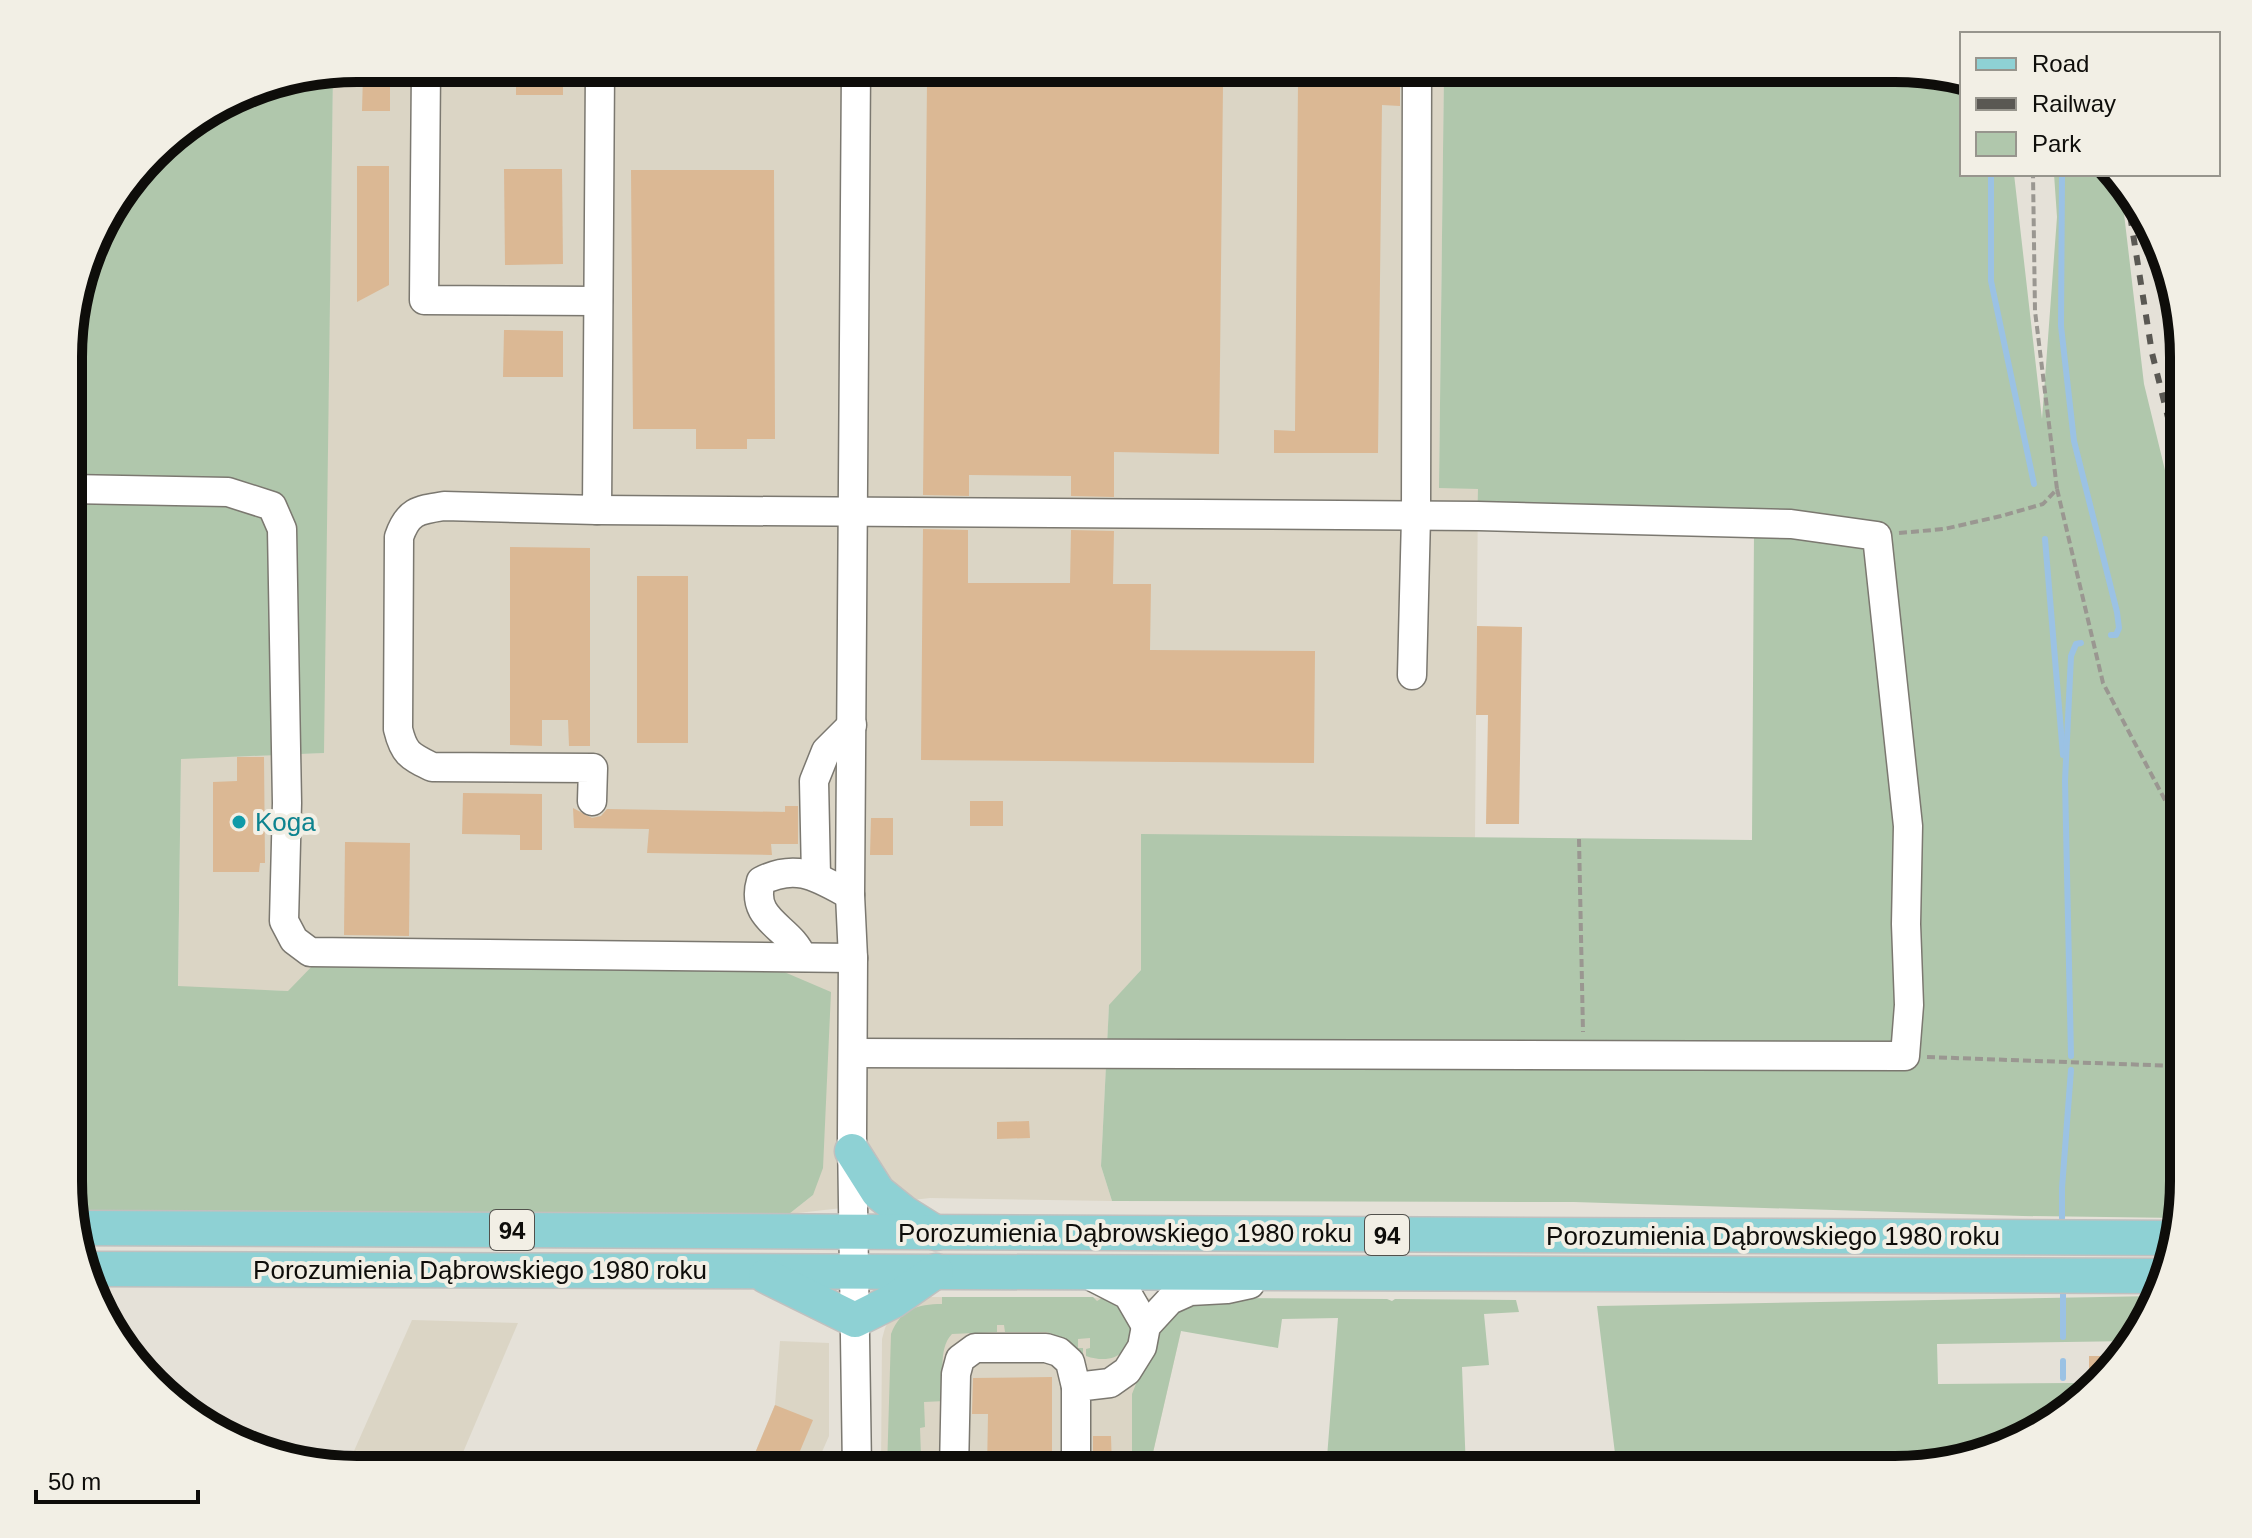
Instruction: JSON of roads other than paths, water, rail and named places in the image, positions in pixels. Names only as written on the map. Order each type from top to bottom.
[{"type":"main road","points":[[852,1151],[878,1192],[936,1233]]},
{"type":"main road","name":"Porozumienia Dąbrowskiego 1980 roku","points":[[86,1228],[2164,1238]]},
{"type":"main road","name":"Porozumienia Dąbrowskiego 1980 roku","points":[[97,1269],[2153,1276]]},
{"type":"main road","points":[[755,1271],[855,1320],[893,1301],[936,1271]]},
{"type":"street","points":[[1412,675],[1416,517],[1417,82]]},
{"type":"street","points":[[426,83],[424,300],[598,301]]},
{"type":"street","points":[[597,510],[600,83]]},
{"type":"street","points":[[856,83],[850,895],[857,1456]]},
{"type":"street","points":[[82,489],[228,492],[272,506],[282,529],[287,803],[284,921],[294,940],[310,952],[853,958]]},
{"type":"street","points":[[592,801],[593,768],[432,767],[403,748],[398,729],[399,537],[405,521],[421,509],[853,510],[1416,517],[1791,524],[1877,536],[1908,826],[1906,924],[1909,1005],[1905,1056],[853,1053]]},
{"type":"street","points":[[816,876],[814,781],[826,751],[852,725]]},
{"type":"street","points":[[802,957],[796,942],[782,934],[759,905],[757,893],[761,881],[778,872],[816,876],[850,895]]},
{"type":"street","points":[[2060,1238],[2060,1276]]},
{"type":"street","points":[[1082,1272],[1128,1295],[1146,1326]]},
{"type":"street","points":[[1076,1387],[1110,1383],[1127,1371],[1142,1347],[1146,1326],[1170,1300],[1190,1291],[1227,1289],[1294,1274]]},
{"type":"street","points":[[954,1456],[956,1374],[960,1359],[975,1348],[1046,1348],[1059,1352],[1070,1362],[1076,1387],[1076,1456]]},
{"type":"waterway","points":[[1991,176],[1991,281],[2034,484]]},
{"type":"waterway","points":[[2062,176],[2061,326],[2074,441],[2117,612],[2119,628],[2116,635],[2111,635]]},
{"type":"waterway","points":[[2045,539],[2063,755]]},
{"type":"waterway","points":[[2071,1056],[2065,781],[2071,656],[2076,644],[2081,643]]},
{"type":"waterway","points":[[2062,1218],[2071,1070]]},
{"type":"waterway","points":[[2063,1292],[2063,1337]]},
{"type":"waterway","points":[[2063,1361],[2063,1378]]},
{"type":"railway","points":[[2130,215],[2152,353],[2169,422]]},
{"type":"place","name":"Koga","points":[[239,822]]}]
